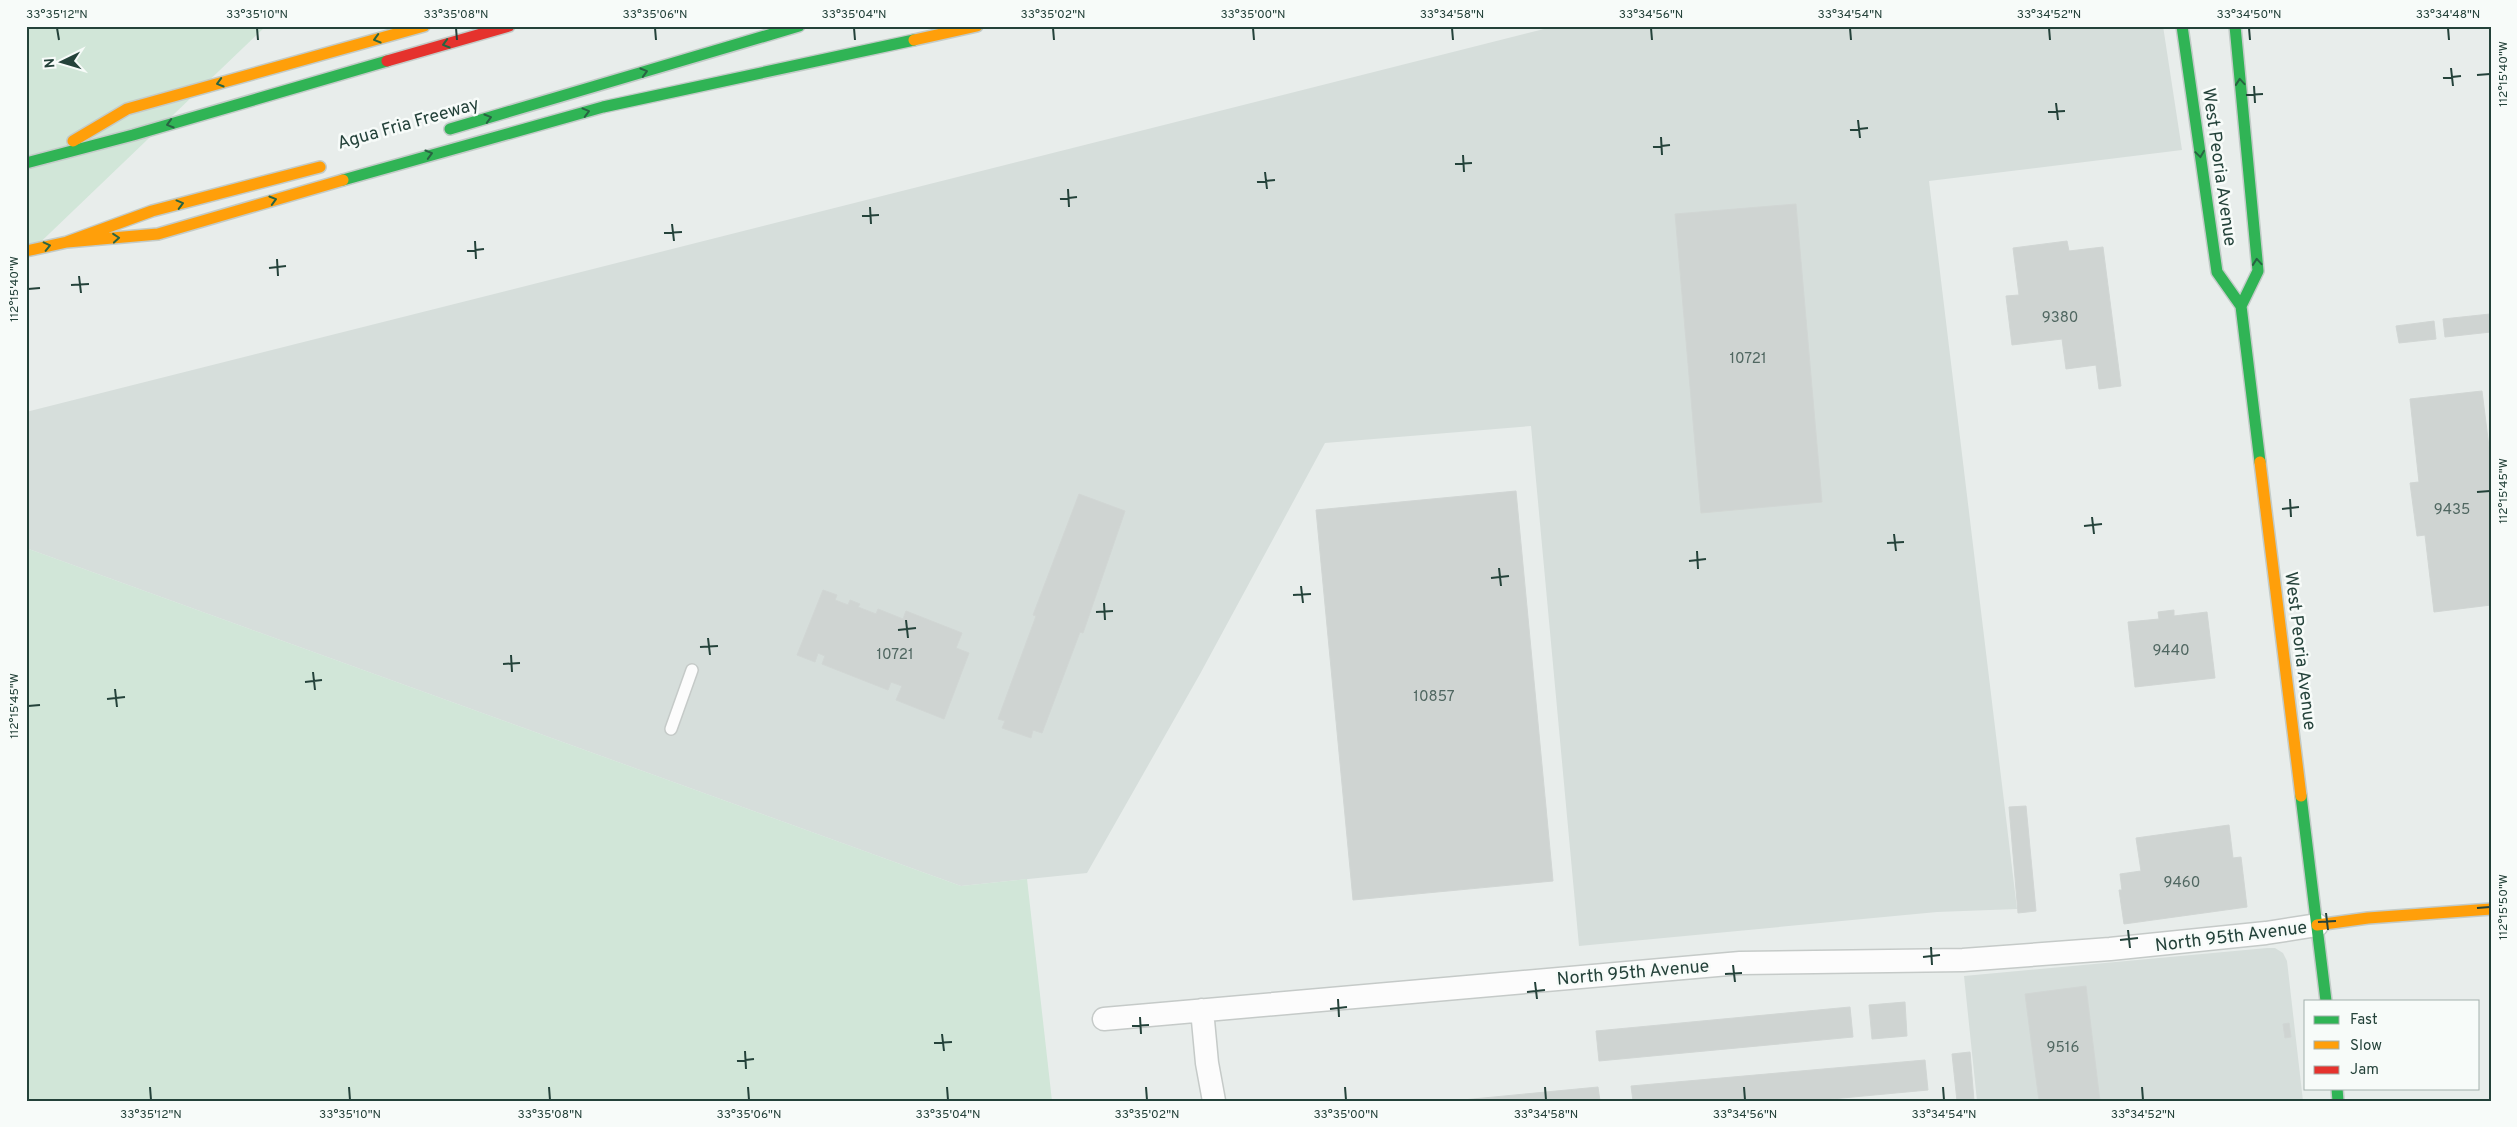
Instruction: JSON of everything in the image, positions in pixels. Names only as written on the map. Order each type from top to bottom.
[{"type":"main road","points":[[45,158],[127,109],[424,26]]},
{"type":"main road","points":[[26,163],[509,26]]},
{"type":"main road","name":"Agua Fria Freeway","points":[[435,134],[799,26]]},
{"type":"main road","points":[[67,242],[158,234],[465,144],[603,107],[977,26]]},
{"type":"main road","name":"West Peoria Avenue","points":[[2182,26],[2217,272],[2241,306],[2326,1000]]},
{"type":"main road","name":"West Peoria Avenue","points":[[2235,26],[2258,271],[2241,306]]},
{"type":"main road","name":"Agua Fria Freeway","points":[[26,251],[67,242],[152,211],[329,165]]},
{"type":"main road","name":"North 95th Avenue","points":[[2317,926],[2368,918],[2491,909]]},
{"type":"street","name":"North 95th Avenue","points":[[1104,1019],[1740,963],[1962,960],[2110,949],[2266,934],[2317,926]]},
{"type":"street","points":[[1202,1010],[1207,1063],[1214,1101]]},
{"type":"lane","points":[[671,729],[692,670]]},
{"type":"shaded area","points":[[1556,26],[2163,26],[2182,150],[1929,181],[2017,909],[1937,912],[1579,946],[1531,426],[1325,443],[1200,674],[1087,873],[961,886],[26,548],[26,412]]},
{"type":"shaded area","points":[[2275,948],[2283,953],[2287,961],[2303,1101],[1977,1101],[1964,976]]},
{"type":"green space","points":[[26,26],[266,26],[26,256]]},
{"type":"green space","points":[[26,548],[961,886],[1027,879],[1052,1101],[26,1101]]},
{"type":"building","points":[[1796,204],[1822,502],[1701,513],[1675,214]]},
{"type":"building","points":[[2067,241],[2069,251],[2103,247],[2121,386],[2099,389],[2096,365],[2066,369],[2062,339],[2012,345],[2006,296],[2019,295],[2013,248]]},
{"type":"building","points":[[2490,314],[2491,332],[2445,337],[2443,319]]},
{"type":"building","points":[[2434,321],[2436,339],[2399,343],[2396,326]]},
{"type":"building","points":[[2482,391],[2491,463],[2491,605],[2434,612],[2425,535],[2417,536],[2410,483],[2419,482],[2410,399]]},
{"type":"building","points":[[1516,491],[1553,881],[1353,900],[1316,510]]},
{"type":"building","points":[[1079,494],[1125,511],[1083,633],[1080,632],[1042,733],[1033,730],[1031,738],[1002,728],[1005,721],[998,719],[1036,616],[1033,615]]},
{"type":"building","points":[[823,590],[837,595],[835,600],[848,605],[850,600],[860,604],[858,607],[876,614],[878,609],[903,619],[906,611],[962,633],[956,648],[969,653],[944,719],[896,700],[902,686],[891,682],[888,690],[822,664],[825,656],[818,653],[815,662],[797,655]]},
{"type":"building","points":[[2174,610],[2174,616],[2207,612],[2215,678],[2135,687],[2128,622],[2159,619],[2158,612]]},
{"type":"building","points":[[2026,806],[2036,911],[2018,913],[2009,807]]},
{"type":"building","points":[[2229,825],[2233,858],[2241,857],[2247,907],[2124,924],[2119,890],[2122,890],[2120,874],[2141,871],[2136,838]]},
{"type":"building","points":[[2086,986],[2100,1101],[2039,1101],[2025,994]]},
{"type":"building","points":[[1905,1002],[1907,1036],[1872,1039],[1869,1005]]},
{"type":"building","points":[[1850,1007],[1853,1037],[1599,1061],[1596,1031]]},
{"type":"building","points":[[2289,1023],[2291,1037],[2285,1038],[2283,1024]]},
{"type":"building","points":[[1970,1052],[1974,1101],[1957,1101],[1952,1054]]},
{"type":"building","points":[[1925,1060],[1928,1090],[1810,1101],[1633,1101],[1631,1086]]},
{"type":"building","points":[[1598,1087],[1600,1101],[1452,1101]]},
{"type":"traffic: fast","points":[[450,129],[799,26]]},
{"type":"traffic: fast","points":[[2182,26],[2217,272],[2241,306],[2260,462]]},
{"type":"traffic: fast","points":[[2235,26],[2258,271],[2241,306]]},
{"type":"traffic: fast","points":[[343,180],[603,107],[914,40]]},
{"type":"traffic: fast","points":[[26,163],[133,135],[387,61]]},
{"type":"traffic: fast","points":[[2301,796],[2326,1000]]},
{"type":"traffic: fast","points":[[2337,1090],[2338,1101]]},
{"type":"traffic: slow","points":[[73,141],[127,109],[424,26]]},
{"type":"traffic: slow","points":[[914,40],[977,26]]},
{"type":"traffic: slow","points":[[26,251],[67,242],[152,211],[320,167]]},
{"type":"traffic: slow","points":[[67,242],[158,234],[343,180]]},
{"type":"traffic: slow","points":[[2260,462],[2301,796]]},
{"type":"traffic: slow","points":[[2317,925],[2368,918],[2491,909]]},
{"type":"traffic: jam","points":[[387,61],[509,26]]}]
